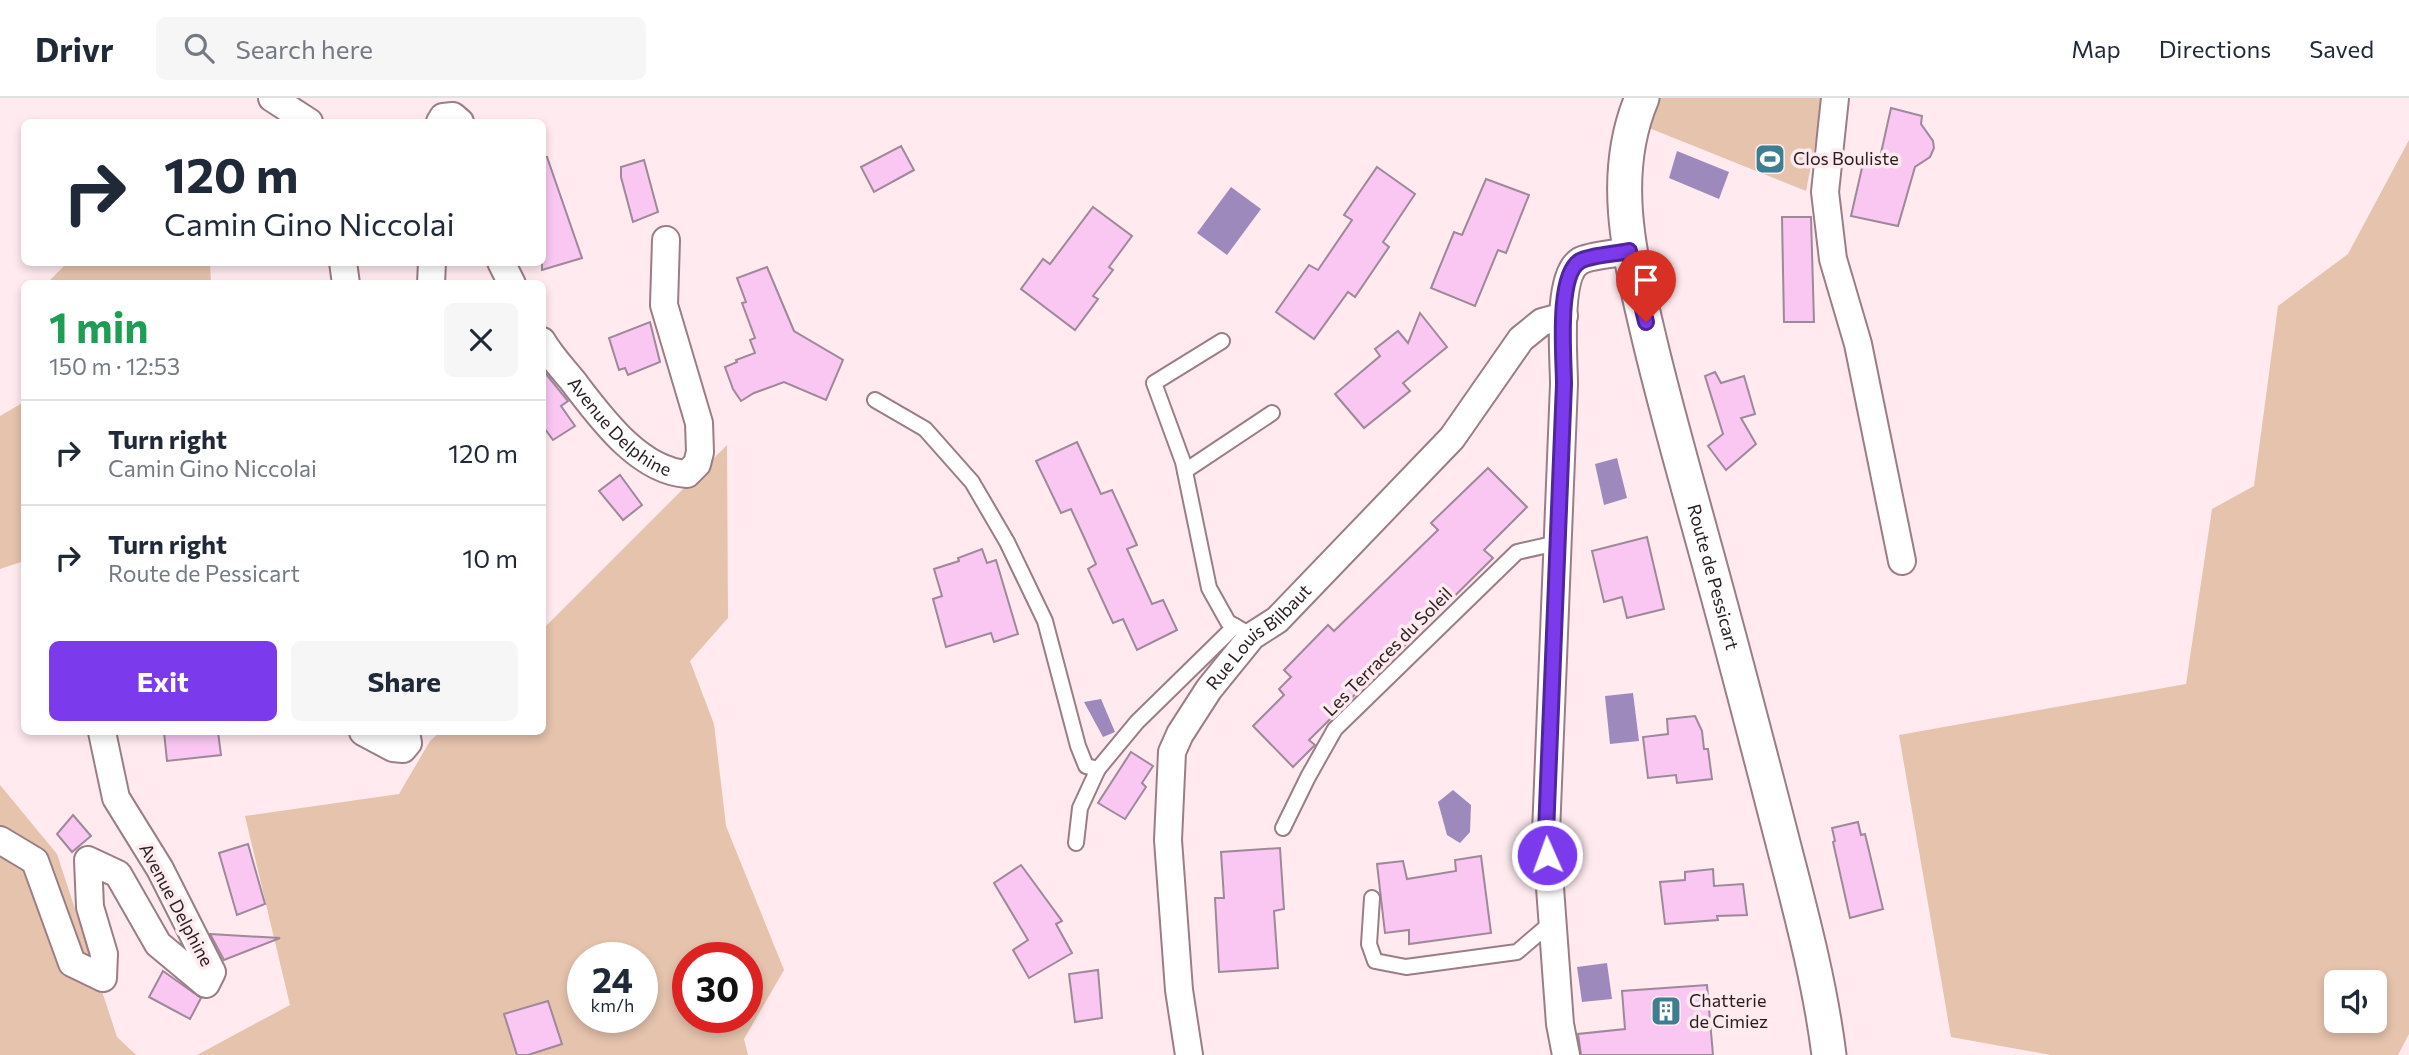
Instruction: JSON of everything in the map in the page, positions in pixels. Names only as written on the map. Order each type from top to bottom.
[{"type":"street","points":[[272,98],[304,119]]},
{"type":"street","name":"Route de Pessicart","points":[[1642,98],[1632,120],[1626,167],[1624,211],[1629,251],[1658,374],[1750,712],[1812,957],[1829,1055]]},
{"type":"street","points":[[1835,98],[1825,192],[1833,259],[1858,344],[1902,561]]},
{"type":"street","name":"Avenue Delphine","points":[[546,346],[611,430],[644,457],[674,473],[687,474],[697,464],[700,452],[699,423],[664,305],[666,240]]},
{"type":"street","points":[[1566,1055],[1560,1024],[1546,833],[1564,384],[1564,316],[1567,282],[1572,268],[1581,261],[1629,251]]},
{"type":"street","name":"Rue Louis Bilbaut","points":[[1189,1055],[1179,990],[1168,840],[1172,752],[1244,631],[1277,620],[1452,438],[1521,339],[1542,322],[1564,316]]},
{"type":"street","name":"Avenue Delphine","points":[[0,840],[35,861],[72,963],[103,978],[104,954],[90,907],[88,860],[118,874],[158,944],[206,984],[212,972],[160,869],[116,798],[103,735]]},
{"type":"street","points":[[369,735],[393,748],[403,749],[408,743],[407,735]]},
{"type":"lane","points":[[1076,843],[1080,808],[1098,769],[1137,722],[1244,631],[1228,622],[1209,588],[1185,471],[1154,383],[1222,341]]},
{"type":"lane","points":[[875,400],[925,429],[972,482],[1007,542],[1045,621],[1078,746],[1086,766],[1098,769]]},
{"type":"lane","points":[[1185,471],[1272,413]]},
{"type":"lane","name":"Les Terraces du Soleil","points":[[1283,828],[1335,729],[1517,552],[1557,542]]},
{"type":"lane","points":[[1372,898],[1369,944],[1375,961],[1406,967],[1517,952],[1552,922]]},
{"type":"shaded area","name":"Clos Bouliste","points":[[1660,98],[1824,98],[1806,191],[1649,128]]},
{"type":"shaded area","points":[[2409,140],[2409,1034],[2398,1055],[2051,1055],[1951,1037],[1899,735],[2186,684],[2212,509],[2254,486],[2278,306],[2348,254]]},
{"type":"shaded area","points":[[1677,151],[1729,172],[1719,199],[1669,178]]},
{"type":"shaded area","points":[[1231,187],[1261,209],[1227,255],[1197,233]]},
{"type":"shaded area","points":[[64,266],[210,266],[211,280],[50,280]]},
{"type":"shaded area","points":[[21,404],[21,562],[0,569],[0,416]]},
{"type":"shaded area","points":[[727,445],[728,618],[690,661],[714,724],[726,826],[784,970],[763,1006],[763,942],[672,942],[672,1033],[747,1033],[744,1039],[748,1055],[197,1055],[290,1005],[245,816],[399,794],[430,741],[437,735],[546,735],[546,626]]},
{"type":"shaded area","points":[[1617,458],[1627,498],[1604,505],[1595,464]]},
{"type":"shaded area","points":[[1633,693],[1639,741],[1610,744],[1605,696]]},
{"type":"shaded area","points":[[1101,699],[1115,732],[1103,737],[1084,702]]},
{"type":"shaded area","points":[[0,785],[57,854],[117,1037],[136,1055],[0,1055]]},
{"type":"shaded area","points":[[1453,790],[1471,805],[1470,832],[1460,843],[1447,835],[1438,802]]},
{"type":"shaded area","points":[[1607,963],[1612,999],[1582,1002],[1577,967]]},
{"type":"building","points":[[1891,108],[1922,116],[1921,124],[1933,141],[1934,148],[1930,157],[1915,167],[1898,226],[1851,216],[1864,159],[1879,162]]},
{"type":"building","points":[[901,146],[914,170],[874,192],[861,167]]},
{"type":"building","points":[[547,157],[582,258],[542,270],[542,266],[546,266]]},
{"type":"building","points":[[644,160],[658,212],[633,222],[621,177],[621,167]]},
{"type":"building","points":[[1377,167],[1415,194],[1383,242],[1389,247],[1355,297],[1348,292],[1314,339],[1276,312],[1309,265],[1318,270],[1352,220],[1344,215]]},
{"type":"building","points":[[1486,179],[1529,195],[1506,253],[1498,250],[1475,306],[1431,288],[1454,232],[1462,235]]},
{"type":"building","points":[[1093,207],[1132,236],[1109,267],[1113,270],[1093,296],[1098,299],[1075,330],[1021,289],[1043,259],[1050,264]]},
{"type":"building","points":[[1782,217],[1811,217],[1814,322],[1784,322]]},
{"type":"building","points":[[767,267],[794,331],[843,360],[826,400],[784,382],[741,401],[733,389],[725,367],[755,353],[750,340],[755,338],[742,303],[746,302],[737,278]]},
{"type":"building","points":[[1420,313],[1447,347],[1403,383],[1410,391],[1364,428],[1335,394],[1380,356],[1375,349],[1398,331],[1408,343]]},
{"type":"building","points":[[650,322],[660,362],[628,375],[625,368],[619,370],[609,338]]},
{"type":"building","points":[[1715,372],[1721,383],[1744,376],[1755,414],[1741,418],[1756,444],[1726,470],[1708,446],[1723,434],[1705,376]]},
{"type":"building","points":[[546,374],[568,401],[561,406],[575,426],[553,440],[546,430]]},
{"type":"building","points":[[1077,442],[1101,494],[1112,490],[1137,545],[1127,549],[1152,604],[1163,600],[1177,630],[1137,650],[1123,619],[1113,623],[1088,569],[1096,564],[1071,509],[1061,513],[1036,461]]},
{"type":"building","points":[[1488,468],[1527,507],[1484,550],[1493,558],[1309,740],[1315,745],[1293,767],[1253,726],[1284,695],[1279,689],[1291,677],[1284,670],[1328,625],[1334,631],[1438,530],[1431,523]]},
{"type":"building","points":[[620,475],[642,505],[623,520],[599,491]]},
{"type":"building","points":[[1647,537],[1664,609],[1627,618],[1622,597],[1604,602],[1592,551]]},
{"type":"building","points":[[982,549],[987,563],[996,560],[1018,634],[994,642],[991,633],[946,647],[933,599],[942,596],[934,569],[959,561],[958,558]]},
{"type":"building","points":[[1695,716],[1702,731],[1704,749],[1708,749],[1712,779],[1677,783],[1676,775],[1648,778],[1643,737],[1668,734],[1667,719]]},
{"type":"building","points":[[164,735],[218,735],[221,755],[167,761]]},
{"type":"building","points":[[1131,752],[1153,766],[1142,783],[1146,787],[1125,819],[1098,803]]},
{"type":"building","points":[[73,815],[91,836],[72,852],[57,834]]},
{"type":"building","points":[[1858,822],[1861,835],[1865,834],[1883,909],[1850,918],[1832,828]]},
{"type":"building","points":[[248,844],[265,904],[237,915],[219,853]]},
{"type":"building","points":[[1280,848],[1284,909],[1274,911],[1278,968],[1219,972],[1215,898],[1224,898],[1221,852]]},
{"type":"building","points":[[1481,856],[1491,933],[1409,944],[1409,930],[1385,933],[1377,864],[1403,861],[1407,879],[1456,871],[1455,860]]},
{"type":"building","points":[[1021,865],[1062,921],[1056,924],[1072,953],[1029,978],[1013,950],[1028,940],[994,883]]},
{"type":"building","points":[[1713,869],[1714,886],[1743,884],[1747,915],[1717,916],[1718,920],[1665,924],[1660,882],[1685,880],[1685,872]]},
{"type":"building","points":[[210,934],[280,938],[224,960]]},
{"type":"building","points":[[1098,970],[1102,1018],[1075,1022],[1069,974]]},
{"type":"building","points":[[163,971],[201,998],[190,1019],[149,997]]},
{"type":"building","name":"Chatterie de Cimiez","points":[[1707,985],[1713,1055],[1581,1055],[1578,1034],[1625,1029],[1622,991]]},
{"type":"building","points":[[548,1001],[562,1044],[528,1055],[517,1055],[504,1014]]},
{"type":"place","name":"Clos Bouliste","points":[[1770,159]]},
{"type":"place","name":"Chatterie de Cimiez","points":[[1666,1011]]},
{"type":"route","points":[[1547,855],[1564,384],[1564,316],[1567,282],[1572,268],[1581,261],[1629,251],[1646,322]]}]
